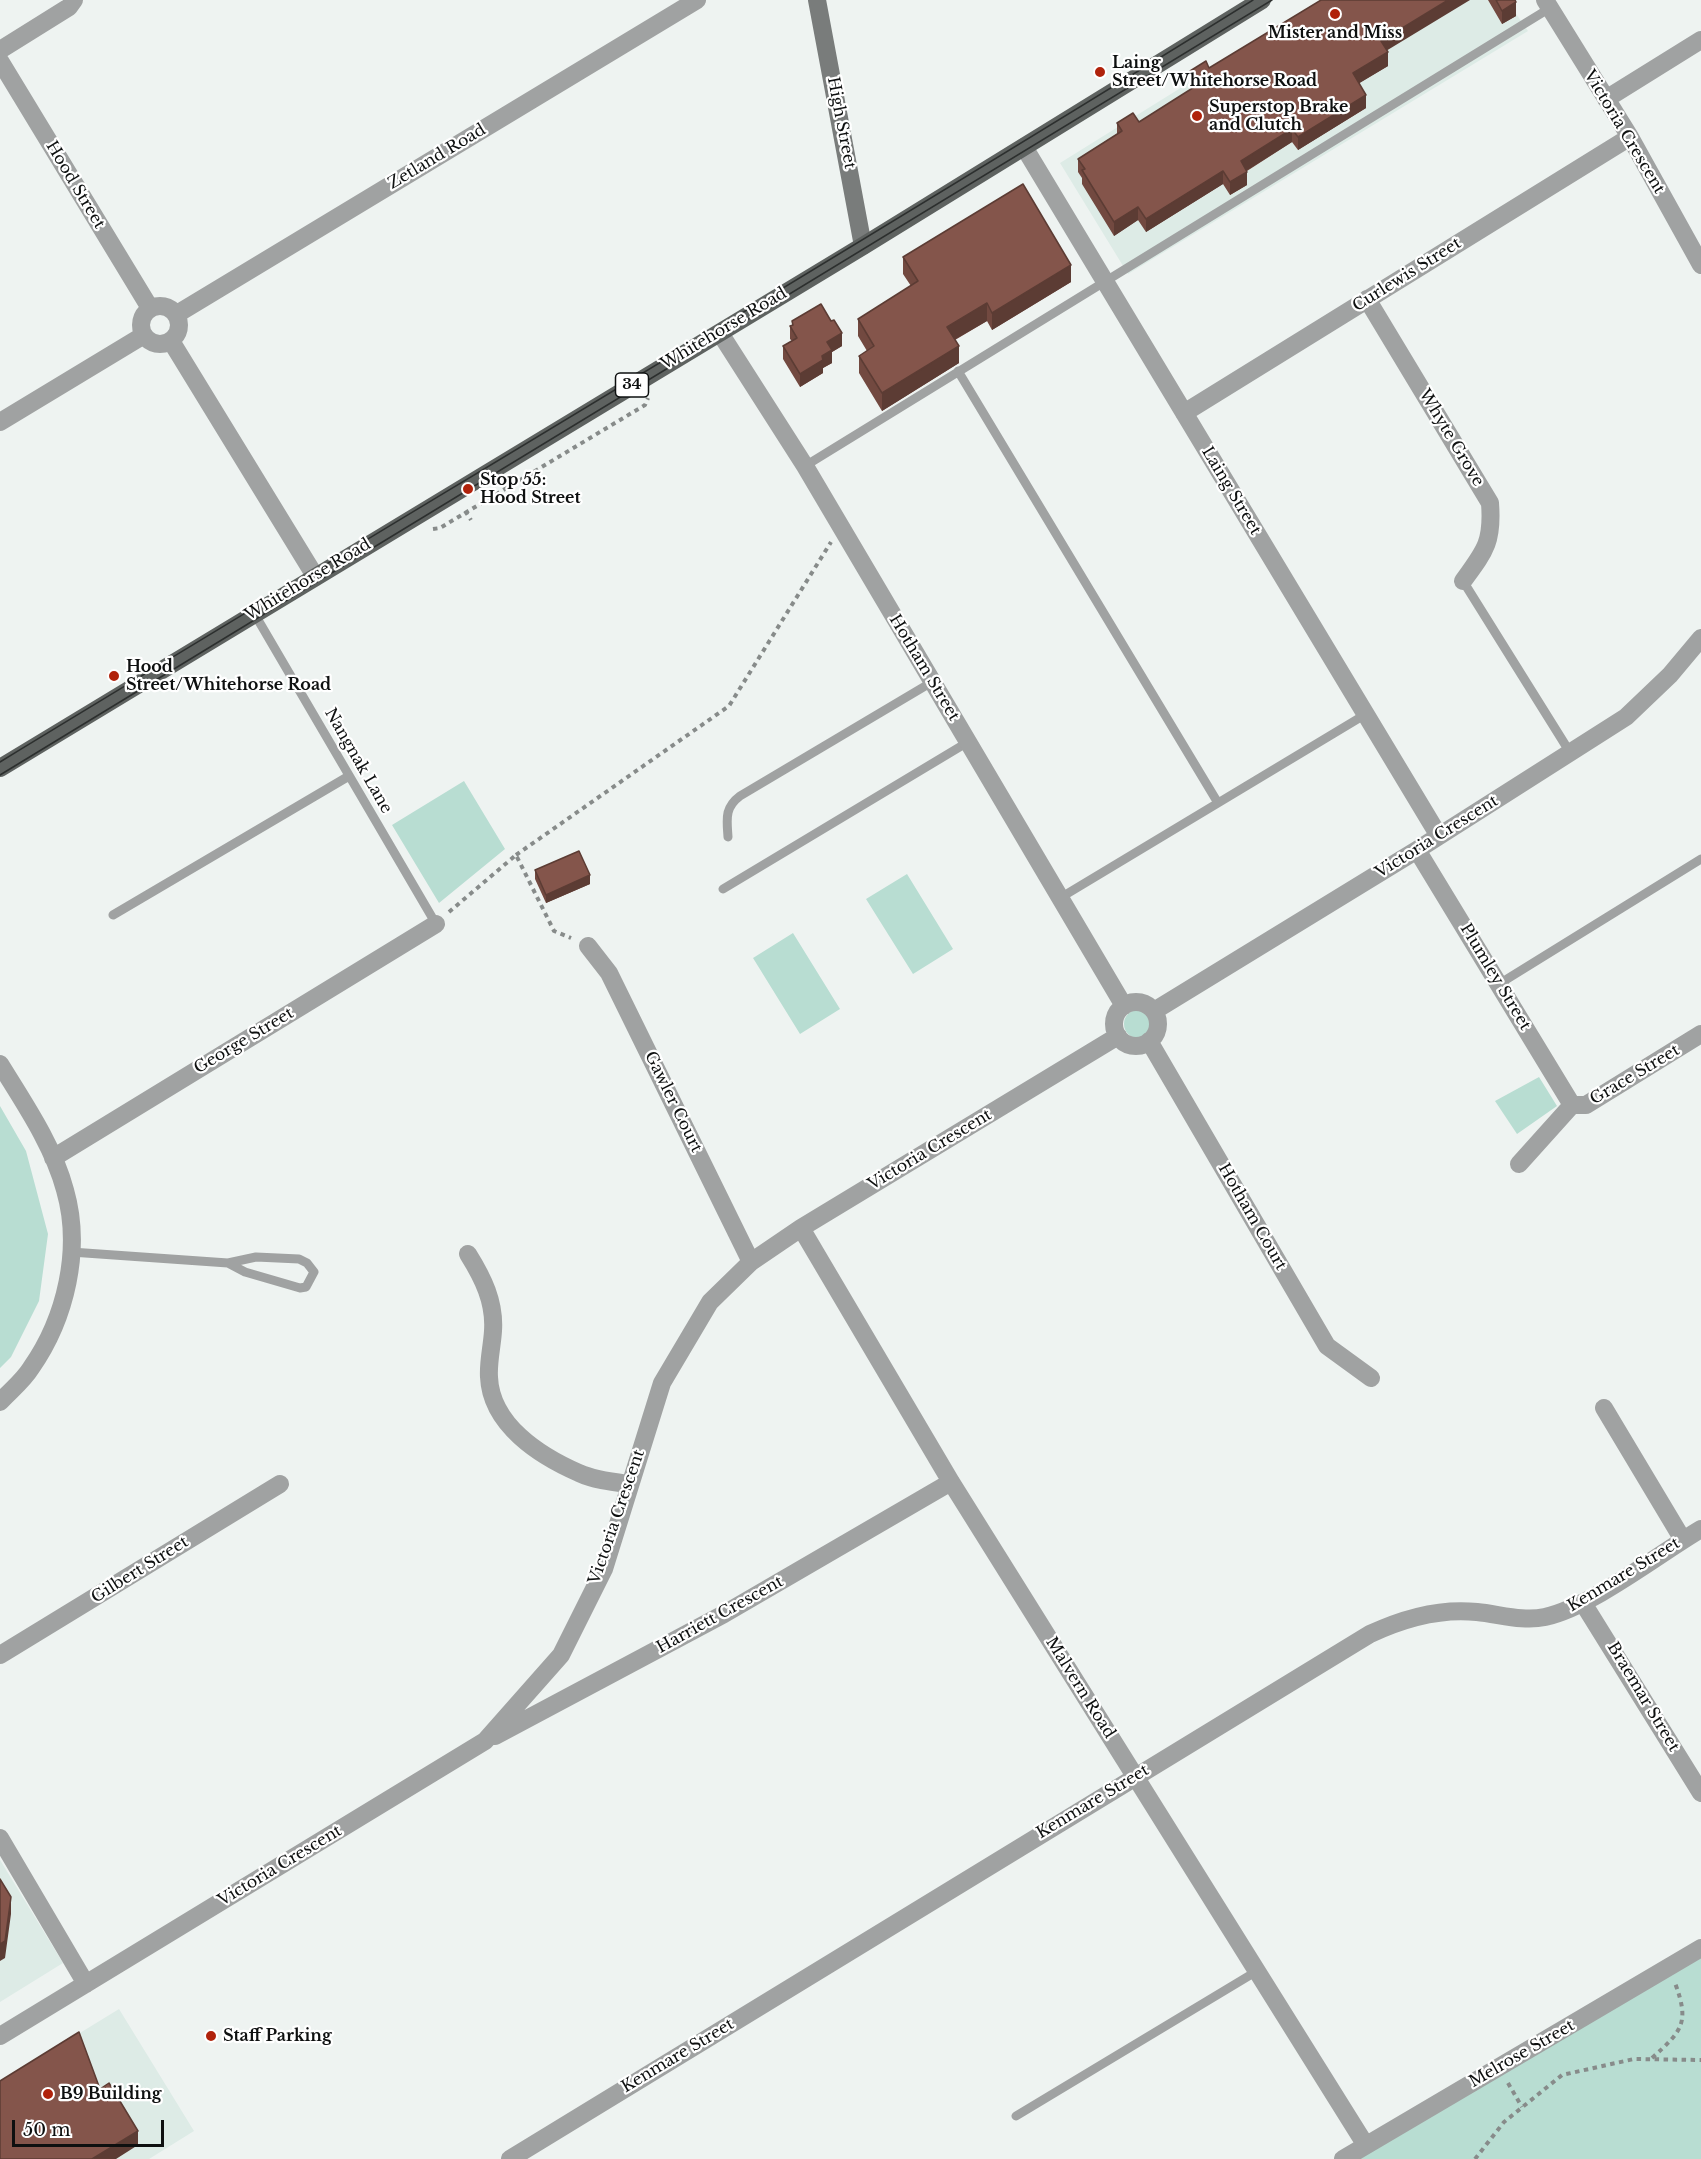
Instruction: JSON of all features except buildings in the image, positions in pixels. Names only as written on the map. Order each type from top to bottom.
[{"type":"main road","name":"Whitehorse Road","points":[[0,768],[863,246],[1262,0]]},
{"type":"street","points":[[0,50],[69,7],[74,0]]},
{"type":"street","name":"Zetland Road","points":[[177,314],[696,0]]},
{"type":"street","name":"High Street","points":[[822,2],[863,246]]},
{"type":"street","name":"Victoria Crescent","points":[[1548,4],[1630,137],[1701,265]]},
{"type":"street","points":[[1606,99],[1701,40]]},
{"type":"street","name":"Hood Street","points":[[0,61],[150,308]]},
{"type":"street","name":"Curlewis Street","points":[[1184,413],[1630,137]]},
{"type":"street","name":"Laing Street","points":[[1024,147],[1439,836]]},
{"type":"street","name":"Whyte Grove","points":[[1367,299],[1490,503],[1492,528],[1484,552],[1463,581]]},
{"type":"street","points":[[162,305],[177,314],[180,327],[171,341],[154,343],[144,335],[141,323],[150,308],[162,305]]},
{"type":"street","name":"Hotham Street","points":[[720,333],[805,466],[1124,1006]]},
{"type":"street","points":[[0,422],[144,335]]},
{"type":"street","points":[[171,341],[315,576]]},
{"type":"street","name":"Victoria Crescent","points":[[1154,1011],[1418,850],[1626,717],[1671,675],[1701,638]]},
{"type":"street","name":"Plumley Street","points":[[1418,850],[1572,1105]]},
{"type":"street","name":"George Street","points":[[53,1158],[436,924]]},
{"type":"street","name":"Gawler Court","points":[[588,946],[609,973],[751,1262]]},
{"type":"street","points":[[1140,1002],[1154,1011],[1158,1027],[1149,1041],[1132,1045],[1118,1036],[1115,1020],[1124,1006],[1140,1002]]},
{"type":"street","name":"Grace Street","points":[[1519,1164],[1572,1105],[1586,1105],[1701,1034]]},
{"type":"street","name":"Victoria Crescent","points":[[0,2036],[485,1741],[561,1655],[604,1569],[662,1383],[710,1302],[751,1262],[801,1228],[1118,1036]]},
{"type":"street","name":"Hotham Court","points":[[1149,1041],[1327,1346],[1371,1378]]},
{"type":"street","points":[[0,1064],[53,1158],[65,1189],[73,1228],[62,1304],[49,1339],[30,1370],[0,1402]]},
{"type":"street","name":"Malvern Road","points":[[801,1228],[951,1482],[1365,2144]]},
{"type":"street","points":[[468,1254],[480,1273],[492,1307],[490,1391],[511,1427],[523,1440],[581,1474],[629,1484]]},
{"type":"street","points":[[1604,1408],[1683,1540]]},
{"type":"street","name":"Harriett Crescent","points":[[485,1741],[724,1614],[951,1482]]},
{"type":"street","name":"Gilbert Street","points":[[0,1655],[280,1484]]},
{"type":"street","name":"Kenmare Street","points":[[510,2159],[1370,1634],[1400,1620],[1430,1614],[1474,1611],[1515,1617],[1543,1618],[1571,1610],[1701,1529]]},
{"type":"street","name":"Braemar Street","points":[[1582,1603],[1701,1793]]},
{"type":"street","points":[[0,1838],[86,1984]]},
{"type":"street","name":"Melrose Street","points":[[1343,2159],[1701,1948]]},
{"type":"lane","points":[[805,466],[1548,4]]},
{"type":"lane","points":[[958,371],[1218,803]]},
{"type":"lane","points":[[1463,581],[1571,754]]},
{"type":"lane","name":"Nangnak Lane","points":[[254,613],[436,924]]},
{"type":"lane","points":[[728,837],[726,813],[731,802],[932,682]]},
{"type":"lane","points":[[1060,898],[1366,714]]},
{"type":"lane","points":[[723,889],[968,742]]},
{"type":"lane","points":[[113,915],[349,776]]},
{"type":"lane","points":[[1498,984],[1701,859]]},
{"type":"lane","points":[[71,1252],[228,1263],[256,1257],[299,1259],[307,1263],[314,1272],[306,1287],[300,1288],[245,1272],[228,1263]]},
{"type":"lane","points":[[1016,2116],[1257,1971]]},
{"type":"path","points":[[532,473],[536,480]]},
{"type":"path","points":[[471,520],[464,509],[472,505]]},
{"type":"path","points":[[436,924],[516,855],[729,706],[841,526]]},
{"type":"path","points":[[516,855],[554,931],[588,946]]},
{"type":"path","points":[[1651,2059],[1675,2037],[1684,2007],[1669,1968]]},
{"type":"path","points":[[1475,2159],[1504,2122],[1562,2074],[1634,2058],[1701,2060]]},
{"type":"path","points":[[1498,2067],[1522,2107]]},
{"type":"shaded area","points":[[1322,0],[1517,0],[1510,5],[1528,31],[1128,274],[1060,163]]},
{"type":"shaded area","points":[[0,1860],[63,1963],[0,2002]]},
{"type":"shaded area","points":[[119,2009],[194,2131],[149,2159],[3,2159],[0,2082]]},
{"type":"green space","points":[[464,781],[505,849],[439,903],[392,825]]},
{"type":"green space","points":[[907,874],[953,949],[913,974],[866,899]]},
{"type":"green space","points":[[793,933],[840,1009],[800,1034],[753,958]]},
{"type":"green space","points":[[1138,1010],[1148,1014],[1152,1024],[1148,1034],[1138,1038],[1128,1034],[1124,1024],[1128,1014]]},
{"type":"green space","points":[[1539,1077],[1557,1106],[1517,1134],[1495,1101]]},
{"type":"green space","points":[[0,1106],[26,1151],[48,1234],[39,1301],[11,1357],[0,1368]]},
{"type":"green space","points":[[1701,1950],[1701,2159],[1348,2159]]},
{"type":"tram line","points":[[0,762],[784,288],[1253,0]]},
{"type":"tram line","points":[[0,775],[1272,0]]},
{"type":"place","name":"Mister and Miss","points":[[1335,14]]},
{"type":"place","name":"Laing Street/Whitehorse Road","points":[[1100,72]]},
{"type":"place","name":"Superstop Brake and Clutch","points":[[1197,116]]},
{"type":"place","name":"Stop 55: Hood Street","points":[[468,489]]},
{"type":"place","name":"Hood Street/Whitehorse Road","points":[[114,676]]},
{"type":"place","name":"Staff Parking","points":[[211,2036]]},
{"type":"place","name":"B9 Building","points":[[48,2094]]}]
